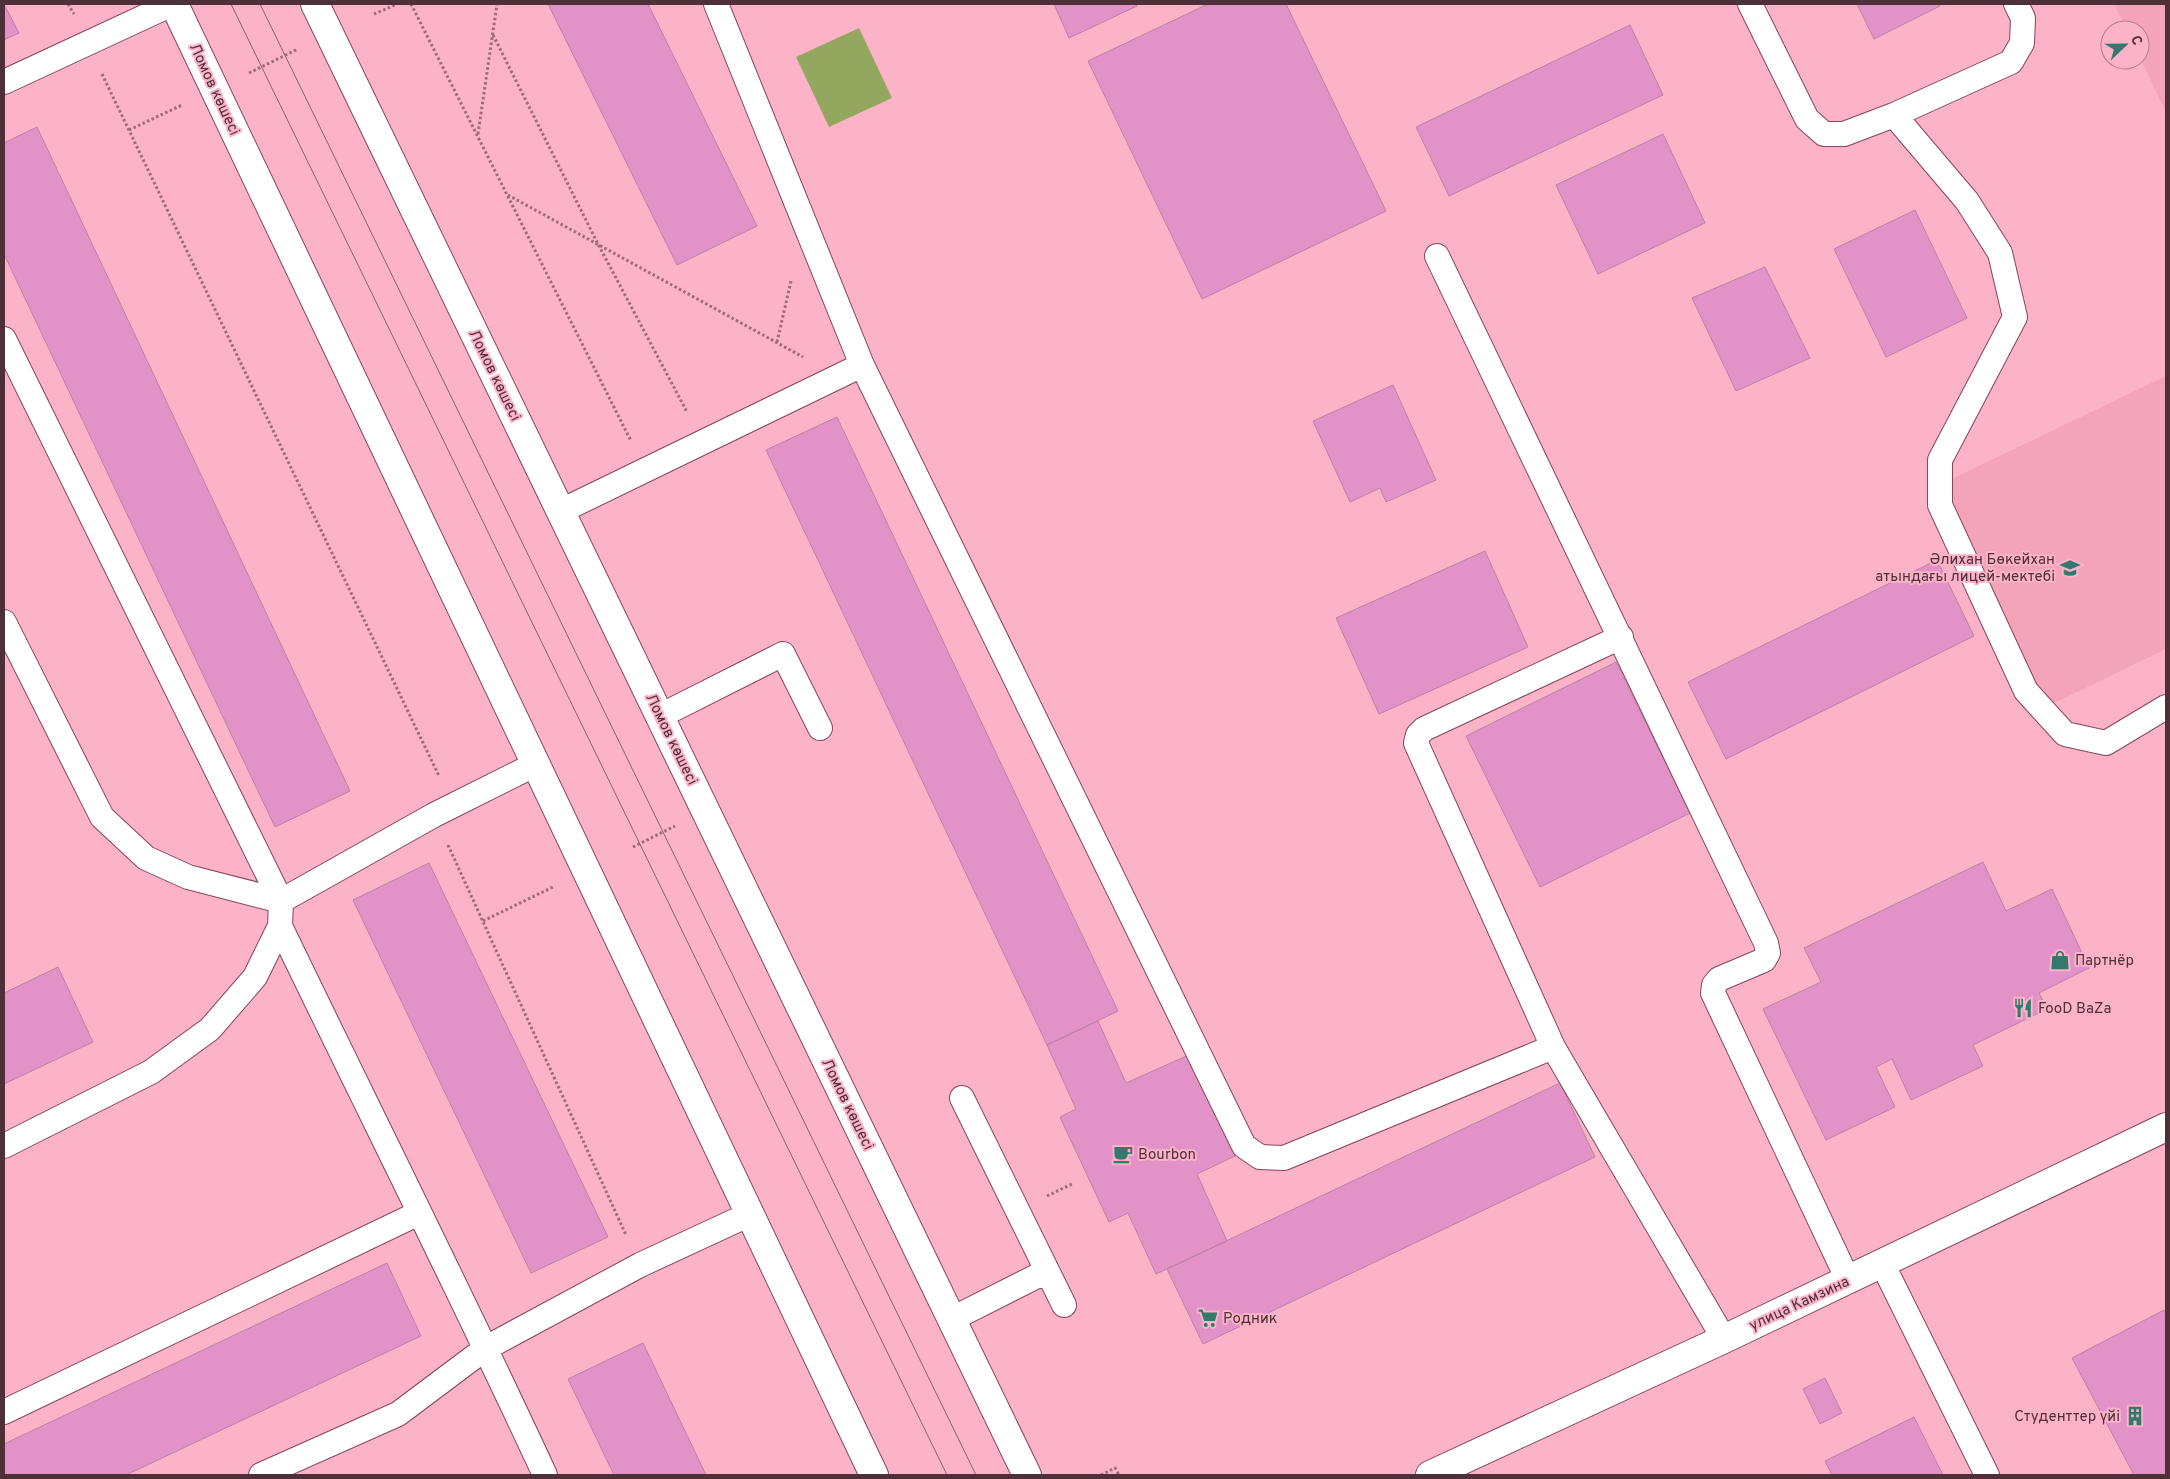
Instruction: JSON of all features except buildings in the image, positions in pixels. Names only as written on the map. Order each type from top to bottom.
[{"type":"main road","name":"Ломов көшесі","points":[[173,4],[874,1475]]},
{"type":"main road","name":"Ломов көшесі","points":[[316,4],[1027,1475]]},
{"type":"main road","name":"улица Камзина","points":[[1430,1475],[1724,1339],[2166,1127]]},
{"type":"lane","points":[[4,82],[173,4]]},
{"type":"lane","points":[[716,4],[862,365],[1244,1146],[1260,1157],[1284,1158],[1553,1048]]},
{"type":"lane","points":[[1750,4],[1807,119],[1824,134],[1844,134],[1894,115],[2011,62],[2022,43],[2023,18],[2016,4]]},
{"type":"lane","points":[[1894,115],[1967,201],[2000,254],[2015,317],[1940,460],[1940,505],[2026,691],[2065,734],[2106,743],[2166,707]]},
{"type":"lane","points":[[1437,256],[1621,636],[1766,942],[1768,952],[1764,960],[1719,980],[1714,985],[1712,993],[1848,1280]]},
{"type":"lane","points":[[4,339],[281,901],[280,926],[255,977],[210,1028],[151,1072],[4,1146]]},
{"type":"lane","points":[[561,511],[862,365]]},
{"type":"lane","points":[[4,622],[102,817],[146,858],[188,877],[281,901],[444,810],[536,764]]},
{"type":"lane","points":[[1621,636],[1424,729],[1418,735],[1416,743],[1553,1048],[1724,1339]]},
{"type":"lane","points":[[660,716],[783,654],[820,728]]},
{"type":"lane","points":[[280,926],[418,1213],[486,1348],[545,1475]]},
{"type":"lane","points":[[962,1098],[1064,1305]]},
{"type":"lane","points":[[4,1412],[418,1213]]},
{"type":"lane","points":[[261,1475],[398,1414],[486,1348],[640,1265],[750,1214]]},
{"type":"lane","points":[[1882,1263],[1987,1475]]},
{"type":"lane","points":[[952,1319],[1047,1271]]},
{"type":"path","points":[[68,4],[129,130],[444,810],[483,921],[640,1265]]},
{"type":"path","points":[[374,14],[397,4]]},
{"type":"path","points":[[411,4],[645,470]]},
{"type":"path","points":[[478,136],[497,4]]},
{"type":"path","points":[[493,35],[598,244],[703,442]]},
{"type":"path","points":[[249,73],[302,48]]},
{"type":"path","points":[[129,130],[185,104]]},
{"type":"path","points":[[508,195],[839,376]]},
{"type":"path","points":[[633,847],[678,824]]},
{"type":"path","points":[[483,921],[558,885]]},
{"type":"path","points":[[1101,1475],[1115,1468],[1119,1475]]},
{"type":"shaded area","points":[[2114,4],[2166,4],[2166,112],[2146,70],[2150,70],[2150,20],[2122,20]]},
{"type":"shaded area","name":"Әлихан Бөкейхан атындағы лицей-мектебі","points":[[2166,376],[2166,649],[2042,709],[1935,487]]},
{"type":"green space","points":[[859,28],[892,98],[829,127],[796,57]]},
{"type":"tram line","points":[[231,4],[947,1475]]},
{"type":"tram line","points":[[260,4],[976,1475]]},
{"type":"place","name":"Әлихан Бөкейхан атындағы лицей-мектебі","points":[[2070,568]]},
{"type":"place","name":"Партнёр","points":[[2060,960]]},
{"type":"place","name":"FooD BaZa","points":[[2023,1008]]},
{"type":"place","name":"Bourbon","points":[[1123,1154]]},
{"type":"place","name":"Родник","points":[[1208,1318]]},
{"type":"place","name":"Студенттер үйі","points":[[2135,1416]]}]
